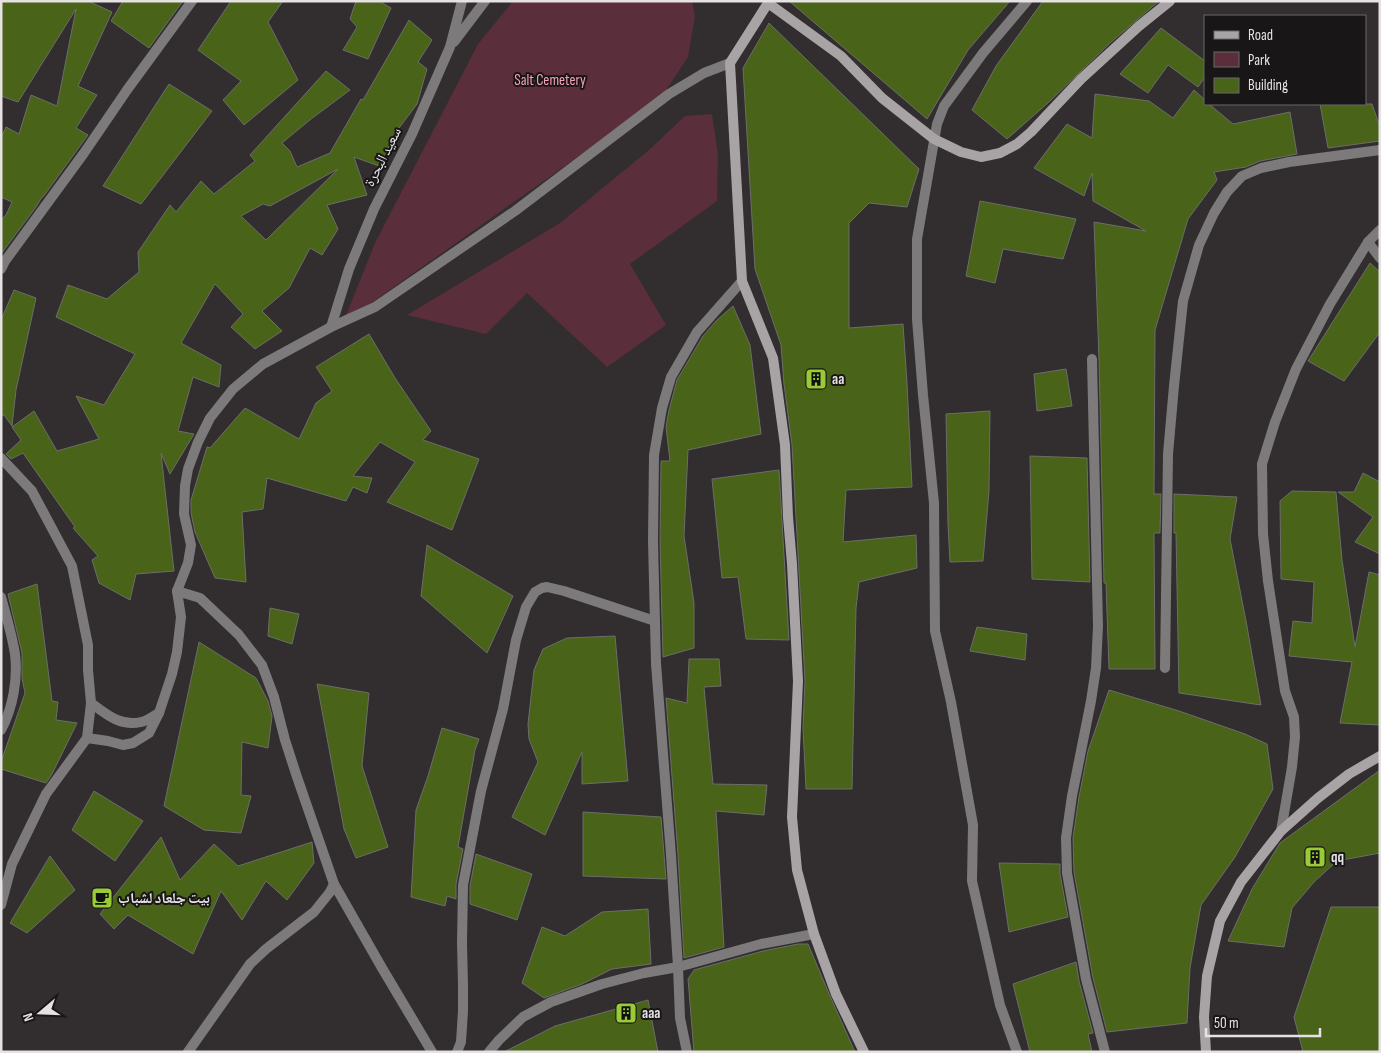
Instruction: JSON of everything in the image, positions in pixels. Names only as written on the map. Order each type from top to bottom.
[{"type":"street","points":[[1,269],[192,1]]},
{"type":"street","name":"سعيد البحرة","points":[[331,327],[348,269],[374,209],[412,134],[450,47],[462,1]]},
{"type":"street","points":[[450,47],[485,1]]},
{"type":"street","points":[[1018,1052],[1000,1005],[972,880],[973,825],[936,631],[934,503],[917,319],[918,239],[934,139],[944,106],[983,52],[1026,1]]},
{"type":"street","points":[[864,1052],[836,994],[814,934],[797,870],[792,817],[798,682],[785,445],[772,358],[742,280],[730,63],[768,2],[841,56],[882,98],[934,139],[961,152],[981,157],[1000,153],[1017,144],[1081,80],[1139,26],[1170,1]]},
{"type":"street","points":[[87,738],[133,744],[149,733],[159,713],[177,652],[181,617],[177,591],[188,562],[191,545],[184,514],[188,469],[198,442],[210,418],[233,389],[263,364],[331,327],[375,307],[515,211],[669,94],[704,73],[730,63]]},
{"type":"street","points":[[1165,668],[1168,454],[1183,301],[1199,244],[1226,192],[1242,176],[1261,168],[1289,162],[1380,150]]},
{"type":"street","points":[[1281,831],[1292,767],[1295,737],[1294,717],[1285,691],[1268,581],[1263,534],[1262,464],[1275,422],[1296,369],[1330,304],[1368,242],[1380,230]]},
{"type":"street","points":[[1368,242],[1380,258]]},
{"type":"street","points":[[687,1052],[680,1018],[672,855],[656,664],[653,541],[654,455],[662,408],[671,377],[697,332],[742,280]]},
{"type":"street","points":[[1092,359],[1098,626],[1096,668],[1092,701],[1072,796],[1066,838],[1067,873],[1086,979],[1105,1052]]},
{"type":"street","points":[[1,458],[32,491],[72,566],[88,645],[91,703],[87,738],[46,794],[12,864],[1,905]]},
{"type":"street","points":[[457,1052],[461,1042],[463,1003],[463,884],[481,790],[502,709],[516,640],[526,607],[535,592],[547,587],[655,620]]},
{"type":"street","points":[[177,591],[200,598],[239,635],[262,664],[274,697],[297,777],[334,884],[432,1052]]},
{"type":"street","points":[[1,597],[14,651],[16,668],[11,706],[1,730]]},
{"type":"street","points":[[91,703],[116,721],[128,723],[141,722],[159,713]]},
{"type":"street","points":[[1206,1052],[1204,1017],[1207,976],[1220,921],[1241,882],[1281,831],[1318,798],[1349,774],[1380,756]]},
{"type":"street","points":[[188,1052],[250,964],[266,949],[314,912],[334,884]]},
{"type":"street","points":[[490,1052],[499,1040],[523,1017],[551,1002],[602,984],[760,944],[814,934]]},
{"type":"green space","name":"Salt Cemetery","points":[[513,1],[692,1],[695,16],[688,57],[661,98],[343,323],[375,243],[478,44]]},
{"type":"green space","points":[[712,114],[718,154],[717,201],[630,264],[666,325],[607,367],[527,293],[486,334],[407,315],[560,223],[649,150],[685,116]]},
{"type":"building","points":[[1,1],[88,1],[112,12],[78,86],[97,95],[76,128],[88,135],[1,254],[1,220],[6,215],[12,202],[1,197],[1,138],[6,127],[19,134],[31,95],[57,106],[76,9],[18,102],[1,96]]},
{"type":"building","points":[[123,1],[183,1],[149,48],[111,21]]},
{"type":"building","points":[[231,1],[283,1],[268,22],[298,80],[244,125],[223,100],[241,81],[198,50]]},
{"type":"building","points":[[356,1],[379,1],[391,8],[368,59],[343,50],[357,27],[350,19]]},
{"type":"building","points":[[789,1],[1010,1],[968,50],[927,119]]},
{"type":"building","points":[[1043,1],[1159,1],[1109,44],[1049,102],[1007,139],[972,110],[996,66]]},
{"type":"building","points":[[409,20],[432,40],[418,62],[427,69],[417,104],[399,128],[379,166],[354,157],[367,195],[327,205],[338,229],[322,255],[310,248],[289,288],[262,311],[282,331],[255,349],[231,327],[243,314],[215,284],[181,343],[221,365],[219,387],[193,377],[178,431],[194,434],[170,474],[161,453],[174,571],[136,574],[130,600],[99,583],[92,560],[98,556],[73,528],[75,527],[23,453],[11,459],[6,454],[21,440],[12,427],[34,411],[57,451],[99,439],[76,396],[104,405],[135,354],[56,317],[68,285],[107,299],[139,272],[138,252],[170,205],[176,212],[201,181],[214,194],[255,161],[250,155],[326,71],[350,90],[282,143],[290,151],[297,167],[330,153],[361,99],[363,100]],"holes":[[[338,169],[266,240],[241,216],[263,204],[270,206]]]},
{"type":"building","name":"aa","points":[[769,23],[919,169],[907,207],[869,203],[849,223],[849,328],[903,324],[912,487],[846,490],[843,542],[916,535],[917,568],[859,582],[856,608],[852,789],[806,789],[803,727],[805,681],[792,445],[781,345],[755,269],[743,68]]},
{"type":"building","points":[[1161,28],[1204,60],[1204,78],[1198,87],[1168,65],[1148,93],[1120,74]]},
{"type":"building","points":[[169,84],[212,111],[141,204],[103,186]]},
{"type":"building","points":[[1194,90],[1204,99],[1204,105],[1210,105],[1233,124],[1290,112],[1297,154],[1260,161],[1246,167],[1214,172],[1217,180],[1188,219],[1155,330],[1154,494],[1161,494],[1160,533],[1154,533],[1155,669],[1109,669],[1106,583],[1104,583],[1094,222],[1146,231],[1093,201],[1092,173],[1084,196],[1034,168],[1067,124],[1092,138],[1095,94],[1149,101],[1173,118]]},
{"type":"building","points":[[1372,104],[1380,127],[1380,141],[1328,148],[1320,105]]},
{"type":"building","points":[[980,201],[1076,219],[1063,259],[1003,249],[995,283],[966,276]]},
{"type":"building","points":[[1370,263],[1380,272],[1380,332],[1344,381],[1308,361]]},
{"type":"building","points":[[14,290],[36,298],[16,390],[12,426],[4,415],[1,415],[1,320]]},
{"type":"building","points":[[733,306],[750,345],[761,434],[688,450],[684,536],[694,603],[694,648],[663,657],[660,541],[661,461],[670,461],[666,427],[669,410],[677,380],[703,336]]},
{"type":"building","points":[[369,334],[395,378],[431,431],[423,440],[479,459],[452,530],[387,502],[415,462],[380,442],[353,476],[372,478],[367,493],[353,487],[346,501],[267,478],[263,509],[242,512],[246,582],[215,578],[195,532],[191,513],[191,500],[207,447],[210,448],[245,408],[299,439],[316,403],[332,391],[316,367]]},
{"type":"building","points":[[1066,369],[1072,406],[1037,411],[1034,374]]},
{"type":"building","points":[[990,411],[989,491],[983,561],[950,562],[946,414]]},
{"type":"building","points":[[1030,456],[1087,458],[1090,582],[1032,579]]},
{"type":"building","points":[[779,470],[789,640],[746,639],[738,577],[722,578],[712,479]]},
{"type":"building","points":[[1363,473],[1380,482],[1380,554],[1355,542],[1373,517],[1338,492],[1354,492]]},
{"type":"building","points":[[1292,491],[1336,492],[1342,560],[1355,647],[1369,572],[1380,575],[1380,725],[1340,723],[1352,662],[1289,656],[1293,621],[1312,623],[1314,582],[1281,579],[1280,501]]},
{"type":"building","points":[[1174,494],[1237,497],[1230,539],[1261,705],[1179,693]]},
{"type":"building","points":[[427,545],[513,596],[487,653],[421,596]]},
{"type":"building","points":[[37,584],[52,701],[58,702],[56,720],[77,723],[46,783],[1,769],[1,762],[25,693],[22,678],[22,653],[8,594]]},
{"type":"building","points":[[270,608],[299,614],[292,644],[268,636]]},
{"type":"building","points":[[977,627],[1027,634],[1025,660],[970,651]]},
{"type":"building","points":[[615,636],[628,781],[582,784],[582,752],[545,835],[512,817],[538,762],[529,739],[528,724],[534,670],[543,649],[567,638]]},
{"type":"building","points":[[199,642],[256,678],[268,701],[272,716],[268,748],[242,742],[241,795],[251,796],[241,833],[204,830],[164,806]]},
{"type":"building","points":[[689,659],[719,659],[721,686],[704,687],[713,784],[767,785],[764,815],[716,811],[724,947],[684,958],[666,698],[687,703]]},
{"type":"building","points":[[317,684],[369,693],[362,766],[388,847],[356,858],[344,829]]},
{"type":"building","points":[[1109,690],[1179,711],[1245,734],[1267,744],[1273,789],[1235,857],[1201,905],[1190,968],[1187,1023],[1107,1032],[1093,978],[1074,872],[1073,838],[1088,751]]},
{"type":"building","points":[[442,728],[479,739],[475,750],[458,847],[463,849],[456,884],[456,899],[447,896],[445,906],[411,897],[416,810]]},
{"type":"building","name":"qq","points":[[1380,770],[1380,853],[1337,861],[1314,882],[1292,908],[1284,947],[1228,941],[1252,889],[1280,843]]},
{"type":"building","points":[[94,791],[143,821],[115,861],[72,830]]},
{"type":"building","points":[[583,812],[661,817],[666,879],[583,876]]},
{"type":"building","points":[[161,837],[180,880],[214,844],[238,866],[312,842],[314,863],[287,900],[266,881],[242,920],[221,891],[193,954],[128,915],[114,929],[100,914]]},
{"type":"building","points":[[476,854],[532,874],[517,920],[470,904],[470,886]]},
{"type":"building","points":[[50,856],[75,890],[27,933],[10,923]]},
{"type":"building","points":[[999,863],[1060,864],[1068,917],[1009,932]]},
{"type":"building","points":[[1331,907],[1380,907],[1380,1052],[1303,1052],[1294,1017]]},
{"type":"building","points":[[648,909],[651,964],[612,969],[582,984],[544,998],[522,983],[542,927],[565,936],[602,912]]},
{"type":"building","points":[[798,944],[808,944],[855,1052],[694,1052],[688,979],[694,970],[763,951]]},
{"type":"building","points":[[1076,962],[1079,981],[1093,1033],[1088,1034],[1092,1052],[1030,1052],[1013,984]]},
{"type":"building","name":"aaa","points":[[648,1000],[658,1052],[504,1052],[555,1026]]},
{"type":"place","name":"aa","points":[[816,379]]},
{"type":"place","name":"qq","points":[[1315,857]]},
{"type":"place","name":"بيت جلعاد لشباب","points":[[102,898]]},
{"type":"place","name":"aaa","points":[[626,1013]]}]
